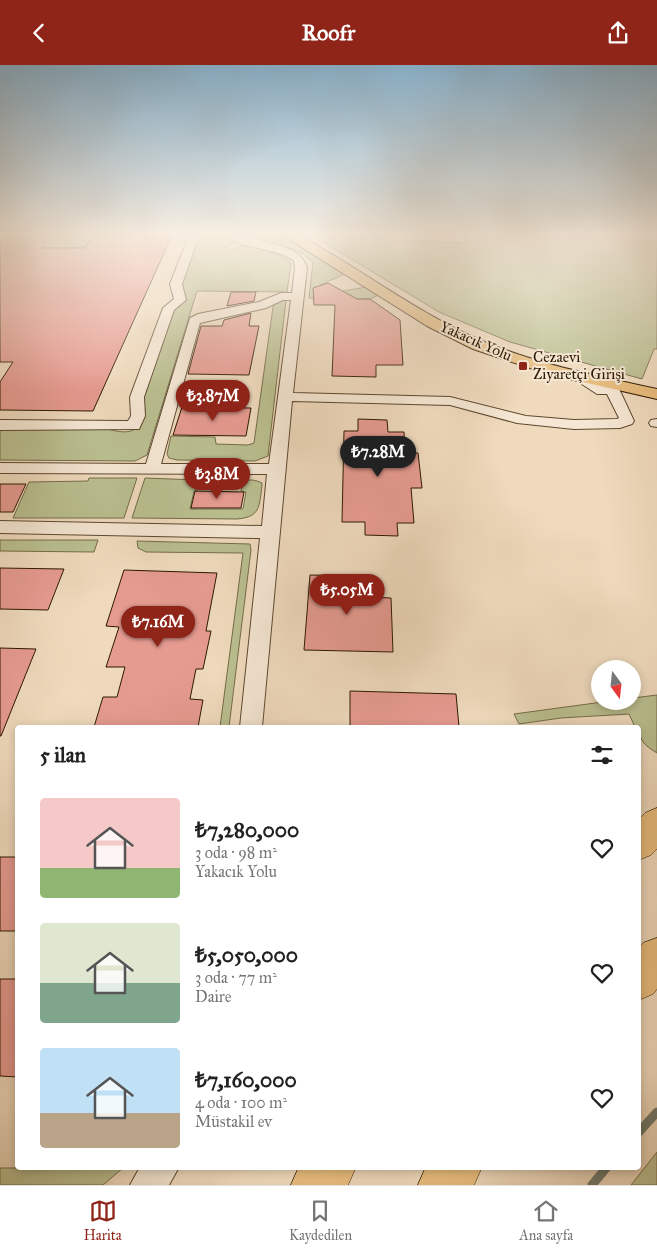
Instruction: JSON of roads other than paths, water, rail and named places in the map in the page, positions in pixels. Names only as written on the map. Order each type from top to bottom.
[{"type":"highway","points":[[641,977],[657,957]]},
{"type":"highway","points":[[314,1185],[330,1170]]},
{"type":"highway","points":[[441,1185],[456,1170]]},
{"type":"main road","name":"Yakacık Yolu","points":[[372,285],[454,334],[512,359],[578,377],[657,394]]},
{"type":"main road","name":"Yakacık Yolu","points":[[386,285],[433,314],[473,335],[545,363],[610,384],[657,388]]},
{"type":"lane","points":[[0,417],[118,416],[167,285]]},
{"type":"lane","points":[[0,425],[134,426],[138,416],[136,397],[169,308],[180,300],[176,285]]},
{"type":"lane","points":[[251,725],[276,469],[299,285]]},
{"type":"lane","points":[[152,469],[194,321],[198,318],[262,305],[278,298],[297,296]]},
{"type":"lane","points":[[285,397],[450,401],[474,405],[524,420],[606,425],[622,424],[627,421],[610,384]]},
{"type":"lane","points":[[606,425],[616,420],[610,384]]},
{"type":"lane","points":[[618,402],[640,391]]},
{"type":"lane","points":[[0,468],[276,469]]},
{"type":"lane","points":[[0,527],[270,532]]},
{"type":"lane","points":[[147,1185],[160,1170]]},
{"type":"waterway","points":[[641,1130],[657,1112]]},
{"type":"waterway","points":[[592,1185],[604,1170]]},
{"type":"place","name":"Cezaevi Ziyaretçi Girişi","points":[[523,366]]}]
